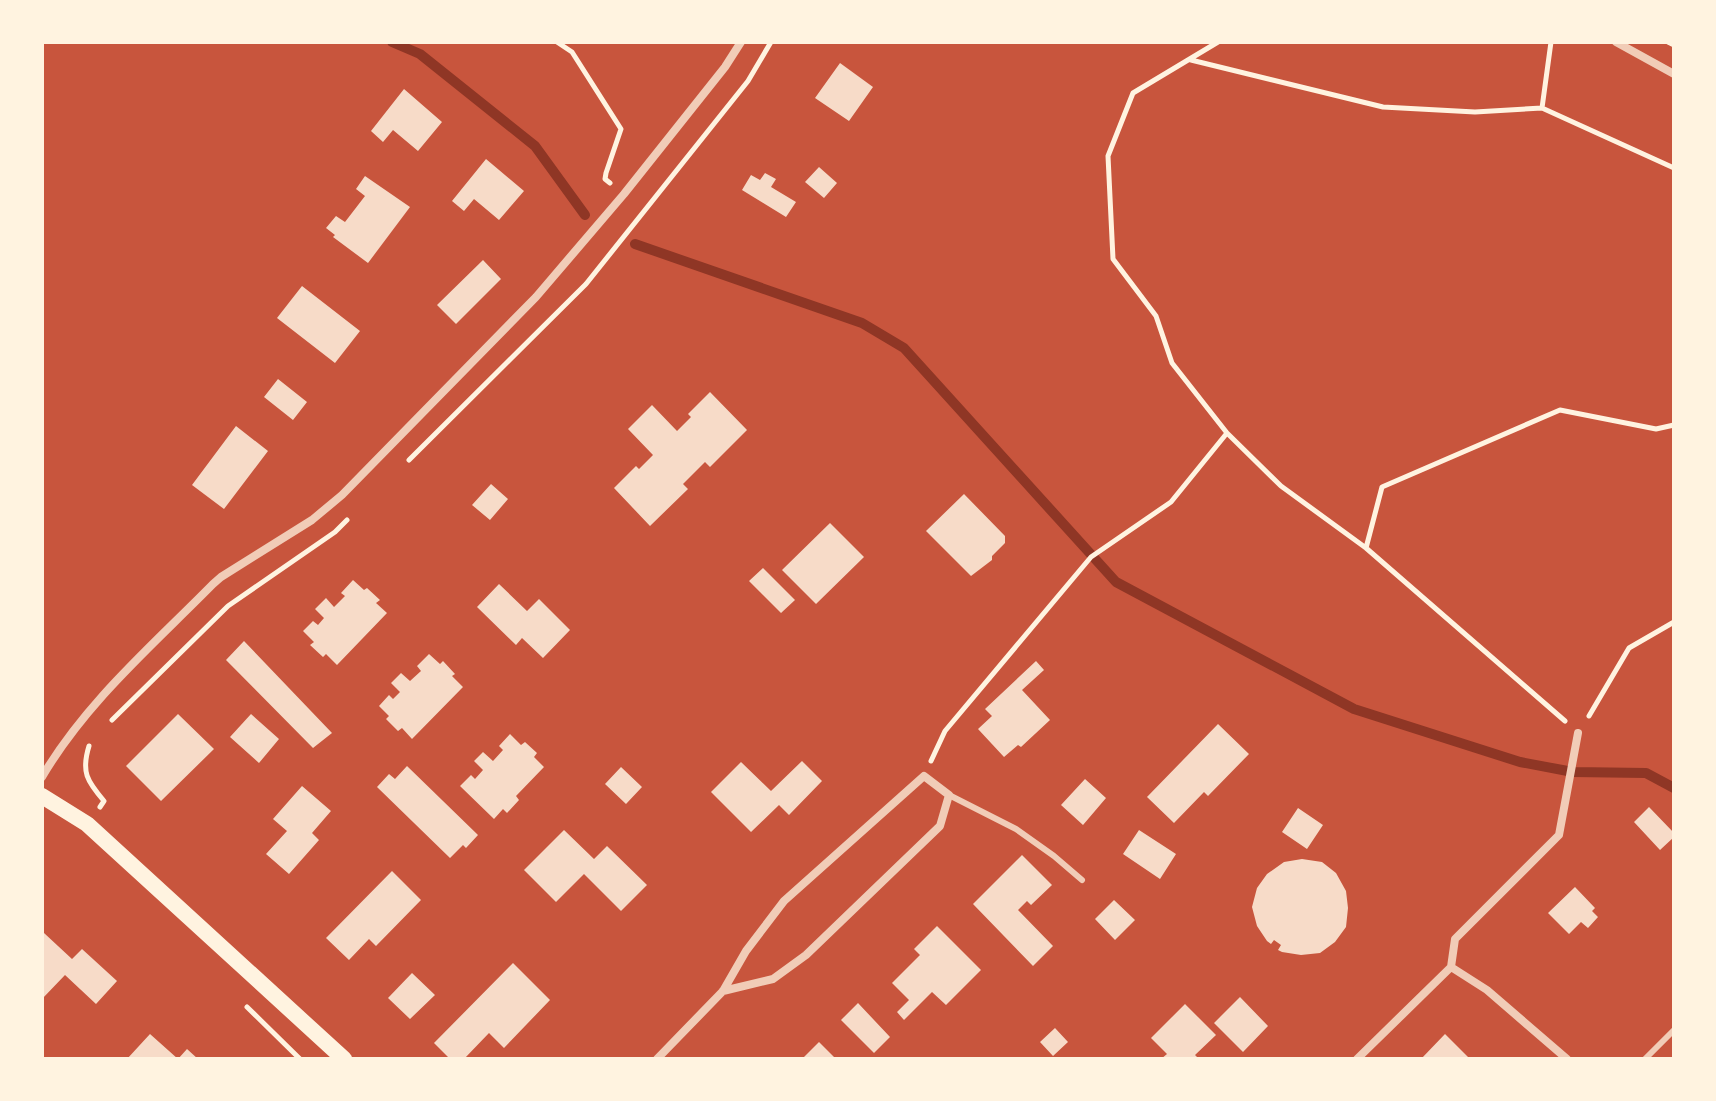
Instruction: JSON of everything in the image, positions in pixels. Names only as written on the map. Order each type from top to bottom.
[{"type":"main road","points":[[42,796],[87,824],[344,1059]]},
{"type":"street","points":[[42,777],[85,713],[213,584],[312,520],[342,495],[536,297],[652,160],[741,42]]},
{"type":"street","points":[[1616,42],[1674,74]]},
{"type":"street","points":[[1357,1059],[1451,967],[1455,939],[1559,835],[1578,733]]},
{"type":"street","points":[[657,1059],[723,991],[746,951],[784,901],[924,776],[949,795],[940,826],[806,955],[773,979],[723,991]]},
{"type":"street","points":[[1451,967],[1487,990],[1567,1059]]},
{"type":"lane","points":[[949,795],[1016,829],[1082,880]]},
{"type":"lane","points":[[1645,1059],[1674,1030]]},
{"type":"path","points":[[557,42],[572,52],[621,129],[605,179]]},
{"type":"path","points":[[1218,42],[1133,93],[1108,156],[1113,259],[1156,316],[1172,363],[1227,433],[1281,486],[1366,548],[1578,733],[1629,648],[1674,622]]},
{"type":"path","points":[[1542,108],[1551,42]]},
{"type":"path","points":[[1668,42],[1674,45]]},
{"type":"path","points":[[1190,60],[1383,107],[1475,112],[1542,108],[1674,168]]},
{"type":"path","points":[[1366,548],[1382,487],[1560,410],[1656,429],[1674,425]]},
{"type":"path","points":[[924,776],[945,731],[1091,557],[1171,502],[1227,433]]},
{"type":"building","points":[[840,63],[873,87],[849,121],[815,98]]},
{"type":"building","points":[[404,89],[442,122],[418,151],[393,130],[383,142],[371,131]]},
{"type":"building","points":[[486,159],[524,191],[499,220],[474,199],[464,211],[452,201]]},
{"type":"building","points":[[819,167],[837,183],[824,198],[805,182]]},
{"type":"building","points":[[765,173],[776,179],[771,187],[796,202],[786,217],[742,190],[751,175],[760,180]]},
{"type":"building","points":[[365,176],[410,207],[368,263],[333,237],[335,235],[326,228],[336,216],[345,222],[365,196],[356,189]]},
{"type":"building","points":[[483,260],[501,279],[456,324],[437,305]]},
{"type":"building","points":[[302,286],[360,331],[335,363],[277,318]]},
{"type":"building","points":[[278,379],[307,402],[293,420],[264,397]]},
{"type":"building","points":[[710,392],[747,430],[710,467],[705,462],[683,484],[688,489],[650,526],[614,488],[636,466],[639,469],[653,455],[628,429],[652,405],[677,431],[691,417],[688,414]]},
{"type":"building","points":[[236,426],[268,451],[224,509],[192,485]]},
{"type":"building","points":[[491,484],[508,499],[490,520],[472,505]]},
{"type":"building","points":[[964,494],[1005,536],[1005,543],[992,556],[992,560],[971,576],[926,531]]},
{"type":"building","points":[[830,523],[864,557],[816,604],[782,570]]},
{"type":"building","points":[[763,568],[795,600],[781,613],[749,581]]},
{"type":"building","points":[[353,580],[380,600],[376,603],[387,613],[337,665],[310,645],[314,642],[303,631],[313,621],[318,625],[324,618],[315,609],[326,598],[334,607],[345,596],[341,593]]},
{"type":"building","points":[[499,584],[527,611],[539,599],[570,630],[543,658],[522,638],[516,645],[477,607]]},
{"type":"building","points":[[244,641],[332,733],[313,748],[226,660]]},
{"type":"building","points":[[429,654],[440,664],[443,661],[463,687],[412,739],[402,728],[398,731],[386,719],[389,716],[379,706],[389,695],[393,699],[400,692],[391,683],[401,673],[410,681],[421,671],[417,666]]},
{"type":"building","points":[[1036,661],[1044,670],[1022,690],[1050,720],[1021,747],[1018,745],[1004,757],[978,729],[992,716],[985,709]]},
{"type":"building","points":[[178,714],[214,749],[161,801],[126,766]]},
{"type":"building","points":[[251,714],[279,739],[259,763],[230,737]]},
{"type":"building","points":[[1218,724],[1249,754],[1208,796],[1204,792],[1174,823],[1147,797]]},
{"type":"building","points":[[510,734],[521,745],[525,742],[537,753],[534,757],[544,767],[516,796],[519,800],[507,813],[503,809],[494,819],[460,786],[471,775],[475,779],[483,770],[474,761],[483,752],[493,761],[503,750],[499,746]]},
{"type":"building","points":[[802,761],[822,781],[789,815],[779,805],[751,832],[711,792],[741,762],[771,791]]},
{"type":"building","points":[[407,766],[478,835],[466,848],[463,845],[450,858],[377,787],[389,774],[395,779]]},
{"type":"building","points":[[621,767],[642,787],[626,804],[605,784]]},
{"type":"building","points":[[1085,779],[1106,798],[1083,825],[1061,805]]},
{"type":"building","points":[[302,786],[331,811],[312,833],[319,840],[289,874],[266,854],[287,831],[273,819]]},
{"type":"building","points":[[1649,807],[1674,833],[1674,837],[1660,850],[1634,822]]},
{"type":"building","points":[[1298,808],[1323,825],[1307,849],[1282,832]]},
{"type":"building","points":[[564,830],[594,859],[607,846],[647,885],[621,911],[584,874],[556,902],[524,870]]},
{"type":"building","points":[[1139,830],[1176,854],[1160,879],[1123,854]]},
{"type":"building","points":[[1022,855],[1052,885],[1031,905],[1027,901],[1018,910],[1053,946],[1033,966],[973,904]]},
{"type":"building","points":[[1302,859],[1322,862],[1336,873],[1346,891],[1348,908],[1346,927],[1335,942],[1320,953],[1301,955],[1282,952],[1278,950],[1281,945],[1274,940],[1271,944],[1267,941],[1257,926],[1252,907],[1257,888],[1267,874],[1284,862]]},
{"type":"building","points":[[392,871],[421,900],[376,946],[369,939],[349,960],[326,938]]},
{"type":"building","points":[[1575,887],[1595,908],[1592,911],[1598,917],[1588,928],[1581,922],[1569,934],[1548,913]]},
{"type":"building","points":[[1114,900],[1135,920],[1115,940],[1095,919]]},
{"type":"building","points":[[937,926],[981,970],[946,1005],[932,992],[904,1020],[897,1012],[909,1000],[892,983],[920,955],[914,949]]},
{"type":"building","points":[[44,933],[72,959],[82,949],[117,981],[96,1004],[65,975],[42,999]]},
{"type":"building","points":[[513,963],[550,1000],[504,1048],[489,1033],[464,1059],[450,1059],[434,1043]]},
{"type":"building","points":[[412,973],[435,995],[410,1019],[388,998]]},
{"type":"building","points":[[1240,997],[1268,1026],[1243,1052],[1214,1023]]},
{"type":"building","points":[[858,1003],[890,1037],[874,1053],[841,1020]]},
{"type":"building","points":[[1185,1004],[1216,1035],[1195,1055],[1199,1059],[1161,1059],[1167,1054],[1151,1038]]},
{"type":"building","points":[[1055,1028],[1068,1042],[1053,1056],[1040,1042]]},
{"type":"building","points":[[150,1034],[178,1059],[127,1059]]},
{"type":"building","points":[[1445,1034],[1470,1059],[1421,1059]]},
{"type":"building","points":[[819,1042],[836,1059],[802,1059]]},
{"type":"building","points":[[187,1049],[198,1059],[178,1059]]},
{"type":"waterway","points":[[392,42],[420,54],[535,146],[585,215]]},
{"type":"waterway","points":[[635,244],[862,323],[904,348],[1116,582],[1354,709],[1520,762],[1573,772],[1646,773],[1674,788]]}]
